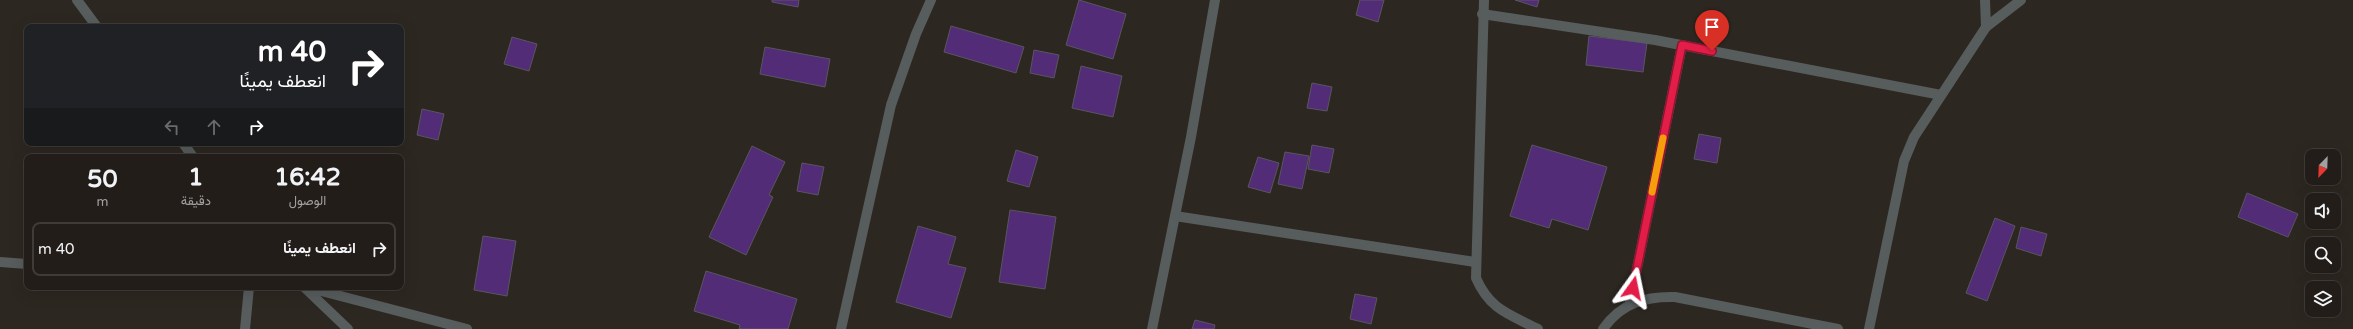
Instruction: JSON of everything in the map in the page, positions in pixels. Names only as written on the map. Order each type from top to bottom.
[{"type":"street","points":[[77,0],[95,24]]},
{"type":"street","points":[[841,329],[892,105],[916,34],[931,0]]},
{"type":"street","points":[[1152,329],[1175,216],[1215,0]]},
{"type":"street","points":[[1484,0],[1482,14],[1475,262],[1476,278],[1483,294],[1496,307],[1538,329]]},
{"type":"street","points":[[1985,0],[1986,27]]},
{"type":"street","points":[[1869,329],[1904,161],[1914,137],[1986,27],[2021,0]]},
{"type":"street","points":[[1482,14],[1682,45],[1941,95]]},
{"type":"street","points":[[1630,303],[1682,45]]},
{"type":"street","points":[[184,146],[191,154]]},
{"type":"street","points":[[1175,216],[1475,262]]},
{"type":"street","points":[[0,262],[24,264]]},
{"type":"street","points":[[245,329],[249,290]]},
{"type":"street","points":[[308,290],[348,329]]},
{"type":"street","points":[[317,290],[467,329]]},
{"type":"street","points":[[1604,329],[1610,318],[1630,303],[1655,296],[1675,297],[1838,329]]},
{"type":"building","points":[[772,0],[799,0],[798,7],[772,2]]},
{"type":"building","points":[[1079,0],[1126,14],[1113,59],[1066,45]]},
{"type":"building","points":[[1360,0],[1384,0],[1378,22],[1356,15]]},
{"type":"building","points":[[1515,0],[1539,0],[1537,7]]},
{"type":"building","points":[[951,26],[1024,47],[1016,73],[944,52]]},
{"type":"building","points":[[1589,36],[1647,43],[1643,72],[1586,65]]},
{"type":"building","points":[[512,37],[537,44],[529,71],[504,64]]},
{"type":"building","points":[[765,47],[830,59],[825,87],[760,74]]},
{"type":"building","points":[[1034,50],[1059,55],[1054,78],[1030,73]]},
{"type":"building","points":[[1081,66],[1122,76],[1113,117],[1072,108]]},
{"type":"building","points":[[1312,83],[1332,87],[1327,111],[1307,108]]},
{"type":"building","points":[[422,109],[444,114],[438,140],[417,135]]},
{"type":"building","points":[[1699,134],[1721,138],[1717,163],[1694,159]]},
{"type":"building","points":[[1312,145],[1334,149],[1329,173],[1308,169]]},
{"type":"building","points":[[1532,145],[1607,167],[1588,230],[1552,219],[1549,228],[1510,216]]},
{"type":"building","points":[[752,146],[785,162],[769,195],[773,197],[746,255],[709,237]]},
{"type":"building","points":[[1016,150],[1038,157],[1029,187],[1007,181]]},
{"type":"building","points":[[1285,152],[1309,156],[1302,189],[1278,184]]},
{"type":"building","points":[[1258,157],[1279,163],[1270,193],[1248,187]]},
{"type":"building","points":[[802,163],[824,167],[818,195],[797,191]]},
{"type":"building","points":[[2247,193],[2298,214],[2288,237],[2238,217]]},
{"type":"building","points":[[1010,210],[1056,217],[1045,289],[999,282]]},
{"type":"building","points":[[1995,218],[2015,226],[1987,301],[1966,293]]},
{"type":"building","points":[[918,226],[956,237],[948,264],[966,268],[951,318],[896,302]]},
{"type":"building","points":[[2021,227],[2047,234],[2041,256],[2016,248]]},
{"type":"building","points":[[483,236],[516,241],[507,296],[474,290]]},
{"type":"building","points":[[706,271],[797,299],[788,329],[739,329],[740,325],[694,311]]},
{"type":"building","points":[[1355,294],[1377,298],[1371,324],[1350,319]]},
{"type":"building","points":[[1195,320],[1215,325],[1214,329],[1192,329]]},
{"type":"slow traffic","points":[[1652,192],[1663,138]]},
{"type":"route","points":[[1633,288],[1682,45],[1712,51]]}]
